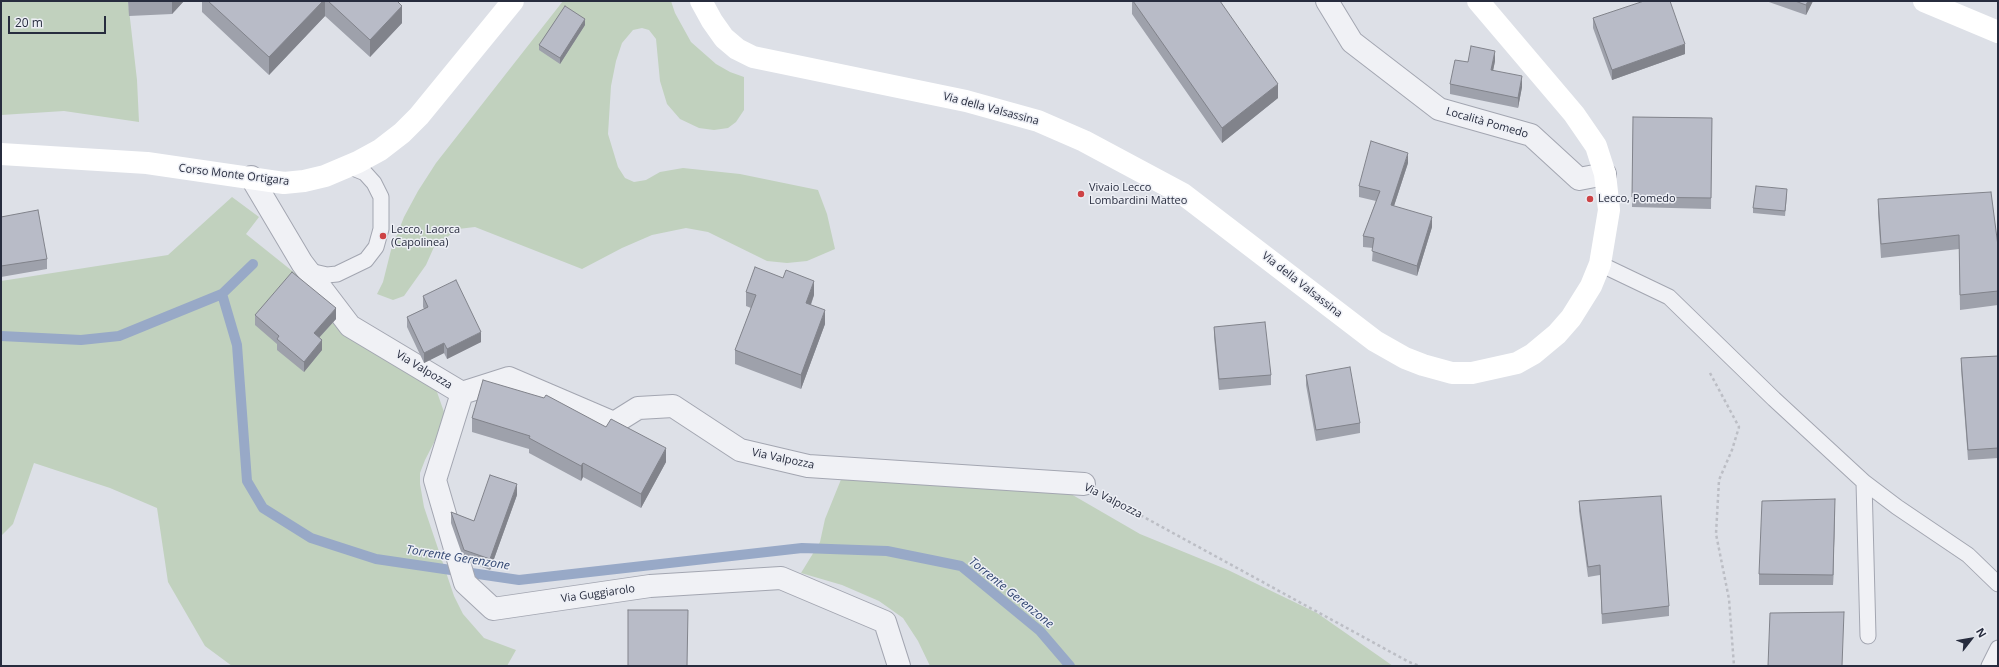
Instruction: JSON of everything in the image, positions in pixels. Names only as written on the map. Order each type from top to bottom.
[{"type":"main road","name":"Corso Monte Ortigara","points":[[1,154],[147,164],[251,177],[284,183],[294,183],[325,176],[380,150],[402,133],[419,116],[513,1]]},
{"type":"main road","name":"Via della Valsassina","points":[[701,1],[712,21],[724,38],[738,49],[753,57],[966,101],[1038,121],[1084,142],[1183,194],[1376,341],[1405,358],[1452,373],[1483,371],[1517,363],[1533,354],[1557,334],[1571,318],[1591,286],[1600,264],[1609,210],[1605,174],[1596,146],[1574,114],[1478,1]]},
{"type":"main road","points":[[1924,1],[1998,32]]},
{"type":"street","name":"Località Pomedo","points":[[1327,1],[1352,42],[1439,110],[1531,135],[1579,179],[1605,174]]},
{"type":"street","name":"Via Valpozza","points":[[251,177],[277,217],[302,263],[350,326],[462,393],[509,378],[614,423],[638,408],[673,406],[740,450],[808,466],[1084,484]]},
{"type":"street","name":"Via Guggiarolo","points":[[462,393],[435,480],[465,583],[493,610],[650,586],[782,578],[885,622],[898,666]]},
{"type":"lane","points":[[302,263],[314,272],[327,275],[337,274],[366,260],[376,246],[381,229],[381,197],[374,183],[365,173],[348,166]]},
{"type":"lane","points":[[1600,264],[1669,297],[1774,400],[1864,482],[1896,507],[1968,555],[1998,584]]},
{"type":"lane","points":[[1864,482],[1868,636]]},
{"type":"lane","points":[[1989,666],[1998,648]]},
{"type":"path","points":[[1708,369],[1739,427],[1732,450],[1719,480],[1716,534],[1729,599],[1734,666]]},
{"type":"path","name":"Via Valpozza","points":[[1084,484],[1409,662],[1420,666]]},
{"type":"green space","points":[[1,1],[128,1],[137,80],[139,122],[64,111],[1,115]]},
{"type":"green space","points":[[563,1],[671,1],[675,13],[691,42],[716,64],[730,72],[744,77],[744,110],[736,122],[728,128],[714,130],[699,128],[680,119],[667,104],[660,81],[656,39],[649,30],[642,28],[633,30],[622,43],[616,61],[611,86],[608,134],[618,167],[625,178],[634,182],[646,180],[660,172],[683,168],[740,174],[818,190],[827,214],[835,249],[807,261],[787,263],[767,261],[708,232],[686,228],[652,235],[622,248],[582,269],[475,227],[458,229],[434,247],[426,265],[404,296],[393,300],[377,294],[383,282],[391,250],[404,217],[418,191],[436,163]]},
{"type":"green space","points":[[232,197],[259,217],[246,234],[426,378],[437,392],[444,412],[443,425],[420,473],[420,484],[424,507],[454,596],[463,614],[484,638],[516,650],[507,666],[232,666],[205,646],[168,582],[157,508],[110,488],[34,463],[13,524],[1,536],[1,281],[168,255]]},
{"type":"green space","points":[[842,477],[1064,490],[1140,534],[1228,570],[1317,613],[1393,666],[930,666],[918,641],[903,618],[879,601],[842,585],[801,573],[820,542],[825,519]]},
{"type":"building","points":[[208,1],[323,1],[269,57]]},
{"type":"building","points":[[328,1],[397,1],[402,6],[370,40]]},
{"type":"building","points":[[1133,1],[1220,1],[1278,84],[1222,128]]},
{"type":"building","points":[[1644,1],[1670,1],[1685,44],[1612,70],[1593,18]]},
{"type":"building","points":[[1795,1],[1808,1],[1806,5]]},
{"type":"building","points":[[565,6],[585,19],[560,58],[539,45]]},
{"type":"building","points":[[1471,46],[1495,51],[1491,70],[1522,76],[1518,98],[1450,84],[1455,60],[1468,62]]},
{"type":"building","points":[[1633,117],[1712,118],[1711,198],[1632,197]]},
{"type":"building","points":[[1371,141],[1408,153],[1391,205],[1432,217],[1417,266],[1372,251],[1374,238],[1363,236],[1380,191],[1359,186]]},
{"type":"building","points":[[1756,186],[1787,189],[1785,211],[1753,208]]},
{"type":"building","points":[[1991,192],[1998,246],[1998,291],[1960,295],[1959,235],[1881,244],[1878,199]]},
{"type":"building","points":[[38,210],[47,259],[1,266],[1,217]]},
{"type":"building","points":[[755,267],[783,278],[786,270],[814,281],[806,303],[825,310],[801,375],[735,350],[756,295],[746,292]]},
{"type":"building","points":[[292,272],[336,308],[314,333],[322,340],[304,362],[277,339],[279,336],[255,315]]},
{"type":"building","points":[[456,280],[481,332],[447,349],[444,343],[424,353],[407,317],[428,307],[423,296]]},
{"type":"building","points":[[1265,322],[1271,375],[1219,379],[1214,327]]},
{"type":"building","points":[[1998,356],[1998,448],[1968,450],[1961,358]]},
{"type":"building","points":[[1350,367],[1360,423],[1316,430],[1306,375]]},
{"type":"building","points":[[483,380],[544,398],[546,395],[606,427],[611,419],[666,448],[641,494],[583,463],[581,466],[529,438],[530,436],[472,418]]},
{"type":"building","points":[[490,475],[517,484],[490,559],[464,550],[451,512],[474,521]]},
{"type":"building","points":[[1661,496],[1669,606],[1602,614],[1600,565],[1588,567],[1579,501]]},
{"type":"building","points":[[1835,499],[1833,575],[1759,574],[1762,501]]},
{"type":"building","points":[[628,610],[688,610],[687,666],[628,666]]},
{"type":"building","points":[[1844,612],[1842,666],[1768,666],[1770,613]]},
{"type":"waterway","name":"Torrente Gerenzone","points":[[1,336],[81,340],[119,336],[222,294],[253,264]]},
{"type":"waterway","name":"Torrente Gerenzone","points":[[222,294],[237,345],[247,481],[263,508],[311,538],[376,559],[519,580],[802,548],[887,551],[961,566],[1040,631],[1070,666]]},
{"type":"place","name":"Vivaio Lecco Lombardini Matteo","points":[[1081,194]]},
{"type":"place","name":"Lecco, Pomedo","points":[[1590,199]]},
{"type":"place","name":"Lecco, Laorca (Capolinea)","points":[[383,236]]}]
